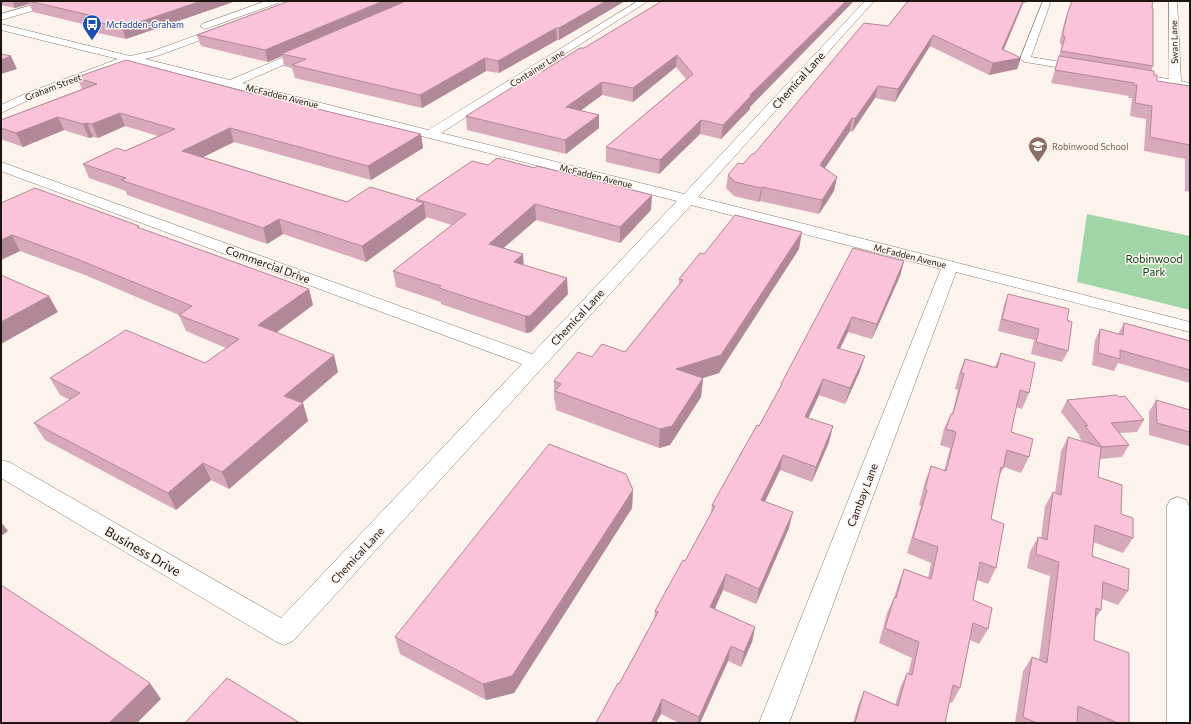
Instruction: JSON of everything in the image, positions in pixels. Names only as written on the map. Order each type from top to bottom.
[{"type":"street","points":[[1,17],[56,1]]},
{"type":"street","name":"Container Lane","points":[[430,134],[644,1]]},
{"type":"street","name":"Chemical Lane","points":[[284,634],[870,1]]},
{"type":"street","points":[[1047,1],[1025,59],[1088,69]]},
{"type":"street","name":"Swan Lane","points":[[1173,1],[1175,83]]},
{"type":"street","name":"Graham Street","points":[[1,109],[31,94],[129,59],[156,54],[278,4]]},
{"type":"street","name":"McFadden Avenue","points":[[1,27],[231,83],[1190,327]]},
{"type":"street","points":[[231,83],[317,46]]},
{"type":"street","points":[[1120,74],[1190,86]]},
{"type":"street","name":"Commercial Drive","points":[[1,166],[535,362]]},
{"type":"street","name":"Cambay Lane","points":[[774,723],[950,266]]},
{"type":"street","name":"Business Drive","points":[[1,468],[284,634]]},
{"type":"street","points":[[1178,506],[1182,723]]},
{"type":"green space","name":"Robinwood Park","points":[[1087,214],[1190,236],[1190,310],[1077,282]]},
{"type":"building","points":[[28,1],[201,1],[122,28],[89,20],[98,17]]},
{"type":"building","points":[[289,1],[383,1],[265,50],[197,35]]},
{"type":"building","points":[[406,1],[606,1],[498,61],[485,58],[420,95],[292,65],[306,59],[281,54]]},
{"type":"building","points":[[662,1],[846,1],[750,95],[751,96],[723,125],[701,120],[660,160],[606,147],[693,74],[677,55],[633,88],[602,82],[566,107],[599,115],[565,140],[466,116],[540,70],[543,71],[580,48],[584,48]]},
{"type":"building","points":[[908,1],[1023,1],[1002,49],[1021,58],[993,63],[933,35],[898,89],[878,86],[855,119],[852,118],[820,165],[837,177],[822,200],[735,182],[728,175],[738,163],[743,164],[752,154],[754,154],[864,23],[888,26]]},
{"type":"building","points":[[1072,1],[1153,1],[1153,66],[1061,51],[1065,37],[1063,36],[1063,32]]},
{"type":"building","points":[[1,54],[11,56],[1,60]]},
{"type":"building","points":[[1059,56],[1154,71],[1154,75],[1157,75],[1157,81],[1190,86],[1190,145],[1150,137],[1152,106],[1135,103],[1137,85],[1134,85],[1134,83],[1055,70]]},
{"type":"building","points":[[126,60],[254,94],[256,92],[290,100],[316,107],[314,108],[421,134],[368,166],[230,128],[182,151],[347,202],[370,187],[424,203],[362,246],[279,219],[263,228],[121,180],[126,178],[83,164],[117,148],[125,151],[175,129],[120,113],[92,124],[83,124],[58,117],[16,133],[1,128],[1,120],[97,84],[77,78],[83,76],[80,76]]},
{"type":"building","points":[[497,158],[535,168],[537,166],[652,195],[620,227],[535,204],[489,244],[523,254],[514,262],[567,278],[530,316],[525,316],[439,288],[441,286],[393,271],[466,214],[416,199],[472,161],[488,165]]},
{"type":"building","points":[[35,188],[139,226],[137,227],[309,289],[258,325],[334,355],[284,396],[303,403],[222,472],[203,463],[168,493],[34,423],[80,393],[50,378],[126,330],[205,363],[239,339],[179,315],[192,306],[77,259],[12,235],[1,240],[1,203]]},
{"type":"building","points":[[735,215],[802,232],[721,355],[676,369],[703,378],[672,426],[660,429],[555,391],[561,384],[554,381],[578,352],[592,357],[602,344],[625,352],[683,280],[679,279],[700,253],[704,254]]},
{"type":"building","points":[[853,248],[904,261],[877,324],[852,317],[837,348],[865,356],[850,388],[823,379],[805,417],[833,426],[816,467],[783,455],[761,500],[793,512],[759,589],[726,574],[710,607],[755,627],[744,652],[731,646],[699,717],[662,699],[651,723],[596,723],[658,612],[655,611],[683,560],[685,561],[715,506],[712,505],[782,384]]},
{"type":"building","points":[[1,275],[49,296],[1,322]]},
{"type":"building","points":[[1008,294],[1069,309],[1067,320],[1072,322],[1068,351],[1036,342],[1039,329],[1002,319]]},
{"type":"building","points":[[1124,323],[1190,341],[1190,370],[1120,350],[1120,359],[1098,353],[1100,329],[1123,335]]},
{"type":"building","points":[[1001,353],[1035,363],[1029,393],[1020,390],[1011,432],[1033,439],[1029,457],[1007,450],[1003,468],[1001,467],[991,519],[1004,524],[996,568],[980,562],[973,600],[992,608],[988,629],[973,623],[960,688],[953,685],[945,723],[855,723],[864,691],[898,706],[907,673],[912,675],[919,642],[885,628],[894,598],[896,598],[904,569],[931,579],[938,547],[913,538],[927,490],[925,489],[931,466],[946,471],[956,432],[946,429],[951,414],[953,414],[964,374],[961,373],[965,359],[997,368]]},
{"type":"building","points":[[1117,395],[1119,397],[1125,396],[1144,420],[1111,423],[1129,445],[1102,447],[1085,426],[1088,426],[1067,400]]},
{"type":"building","points":[[1156,400],[1190,410],[1190,432],[1157,423]]},
{"type":"building","points":[[1068,437],[1101,447],[1098,477],[1122,485],[1121,514],[1133,518],[1133,538],[1095,525],[1092,556],[1129,569],[1128,591],[1103,582],[1101,610],[1096,608],[1094,640],[1129,653],[1129,723],[1118,723],[1078,706],[1077,723],[1037,723],[1023,717],[1032,657],[1047,663],[1059,562],[1036,554],[1038,537],[1047,540],[1053,492],[1061,495]]},
{"type":"building","points":[[549,444],[626,474],[633,490],[512,676],[483,684],[395,637]]},
{"type":"building","points":[[1,585],[150,683],[109,723],[1,723]]},
{"type":"building","points":[[227,678],[300,723],[185,723]]},
{"type":"place","name":"Mcfadden-Graham","points":[[92,41]]},
{"type":"place","name":"Robinwood School","points":[[1038,163]]}]
